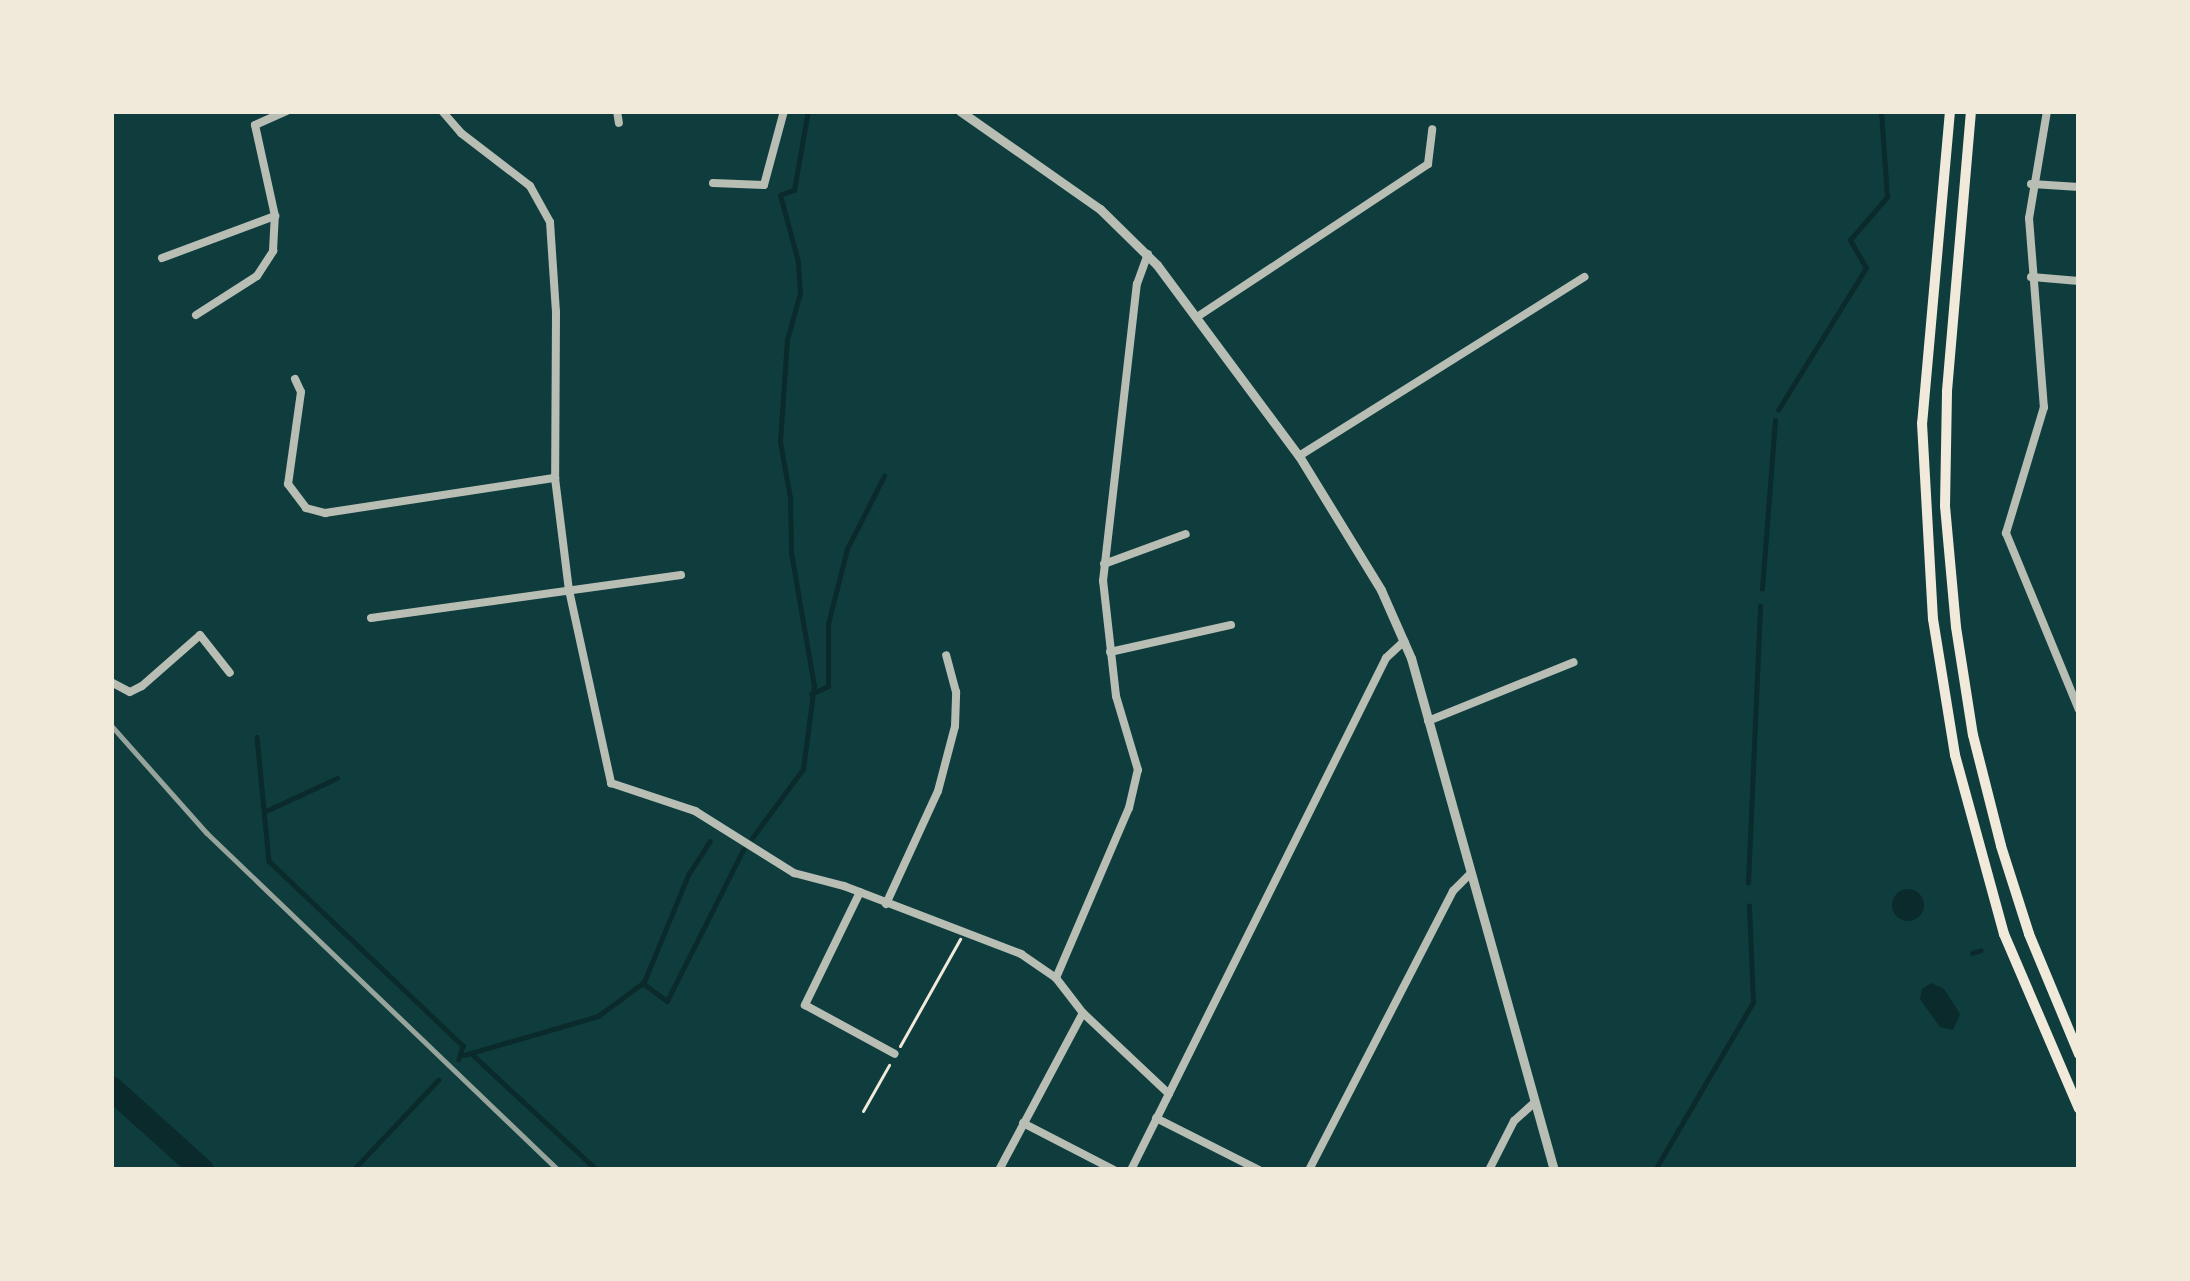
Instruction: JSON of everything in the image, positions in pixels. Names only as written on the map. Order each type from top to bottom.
[{"type":"main road","points":[[1950,111],[1922,424],[1933,620],[1960,776],[2004,934],[2079,1108]]},
{"type":"main road","points":[[1971,111],[1947,392],[1945,506],[1956,627],[1973,735],[2000,845],[2029,934],[2079,1054]]},
{"type":"street","points":[[196,315],[257,276],[273,251],[275,215],[255,125],[287,111]]},
{"type":"street","points":[[442,111],[461,134],[530,186],[550,222],[556,312],[555,478],[569,590],[611,783],[695,812],[794,873],[860,892],[1021,954],[1056,979],[1083,1013],[1169,1094]]},
{"type":"street","points":[[617,111],[620,123]]},
{"type":"street","points":[[713,183],[764,185],[784,111]]},
{"type":"street","points":[[960,111],[1100,209],[1148,254],[1299,456],[1376,581],[1406,640],[1554,1170]]},
{"type":"street","points":[[2047,111],[2031,184],[2031,277],[2044,407],[2006,533],[2079,710]]},
{"type":"street","points":[[1197,317],[1428,164],[1432,129]]},
{"type":"street","points":[[2031,184],[2079,187]]},
{"type":"street","points":[[162,259],[275,215]]},
{"type":"street","points":[[1056,979],[1129,808],[1138,770],[1110,652],[1104,564],[1118,488],[1137,284],[1148,254]]},
{"type":"street","points":[[1299,456],[1584,277]]},
{"type":"street","points":[[2031,277],[2079,281]]},
{"type":"street","points":[[295,379],[302,392],[288,484],[306,508],[325,513],[555,478]]},
{"type":"street","points":[[1104,564],[1186,534]]},
{"type":"street","points":[[371,618],[681,575]]},
{"type":"street","points":[[1110,652],[1231,625]]},
{"type":"street","points":[[111,682],[130,692],[142,686],[200,630],[230,673]]},
{"type":"street","points":[[1131,1170],[1387,658],[1406,640]]},
{"type":"street","points":[[886,904],[938,791],[955,726],[956,692],[946,655]]},
{"type":"street","points":[[1428,721],[1574,662]]},
{"type":"street","points":[[1310,1170],[1454,892],[1470,874]]},
{"type":"street","points":[[860,892],[805,1005],[895,1054]]},
{"type":"street","points":[[999,1170],[1083,1013]]},
{"type":"street","points":[[1489,1170],[1514,1121],[1535,1102]]},
{"type":"street","points":[[1156,1118],[1259,1170]]},
{"type":"street","points":[[1023,1123],[1114,1170]]},
{"type":"path","points":[[863,1112],[964,933]]},
{"type":"water","points":[[1908,889],[1920,893],[1924,905],[1920,917],[1908,921],[1896,917],[1892,905],[1896,893]]},
{"type":"water","points":[[1931,983],[1944,989],[1960,1014],[1953,1030],[1940,1027],[1920,999],[1922,989]]},
{"type":"waterway","points":[[752,838],[803,769],[814,686],[791,553],[790,498],[780,442],[787,340],[800,293],[798,262],[780,195],[794,190],[808,111]]},
{"type":"waterway","points":[[1778,410],[1866,268],[1850,240],[1887,197],[1881,111]]},
{"type":"waterway","points":[[1762,589],[1775,421]]},
{"type":"waterway","points":[[811,694],[828,686],[828,624],[847,549],[884,476]]},
{"type":"waterway","points":[[1748,883],[1760,606]]},
{"type":"waterway","points":[[257,737],[269,861],[463,1046],[459,1059]]},
{"type":"waterway","points":[[266,811],[337,778]]},
{"type":"waterway","points":[[644,982],[688,875],[710,841]]},
{"type":"waterway","points":[[464,1055],[598,1016],[643,983],[667,1001],[743,850]]},
{"type":"waterway","points":[[1655,1170],[1753,1002],[1749,906]]},
{"type":"waterway","points":[[1972,953],[1981,950]]},
{"type":"waterway","points":[[474,1056],[597,1170]]},
{"type":"waterway","points":[[353,1170],[438,1080]]},
{"type":"waterway","points":[[111,1088],[202,1170]]},
{"type":"railway","points":[[111,725],[207,833],[558,1170]]}]
